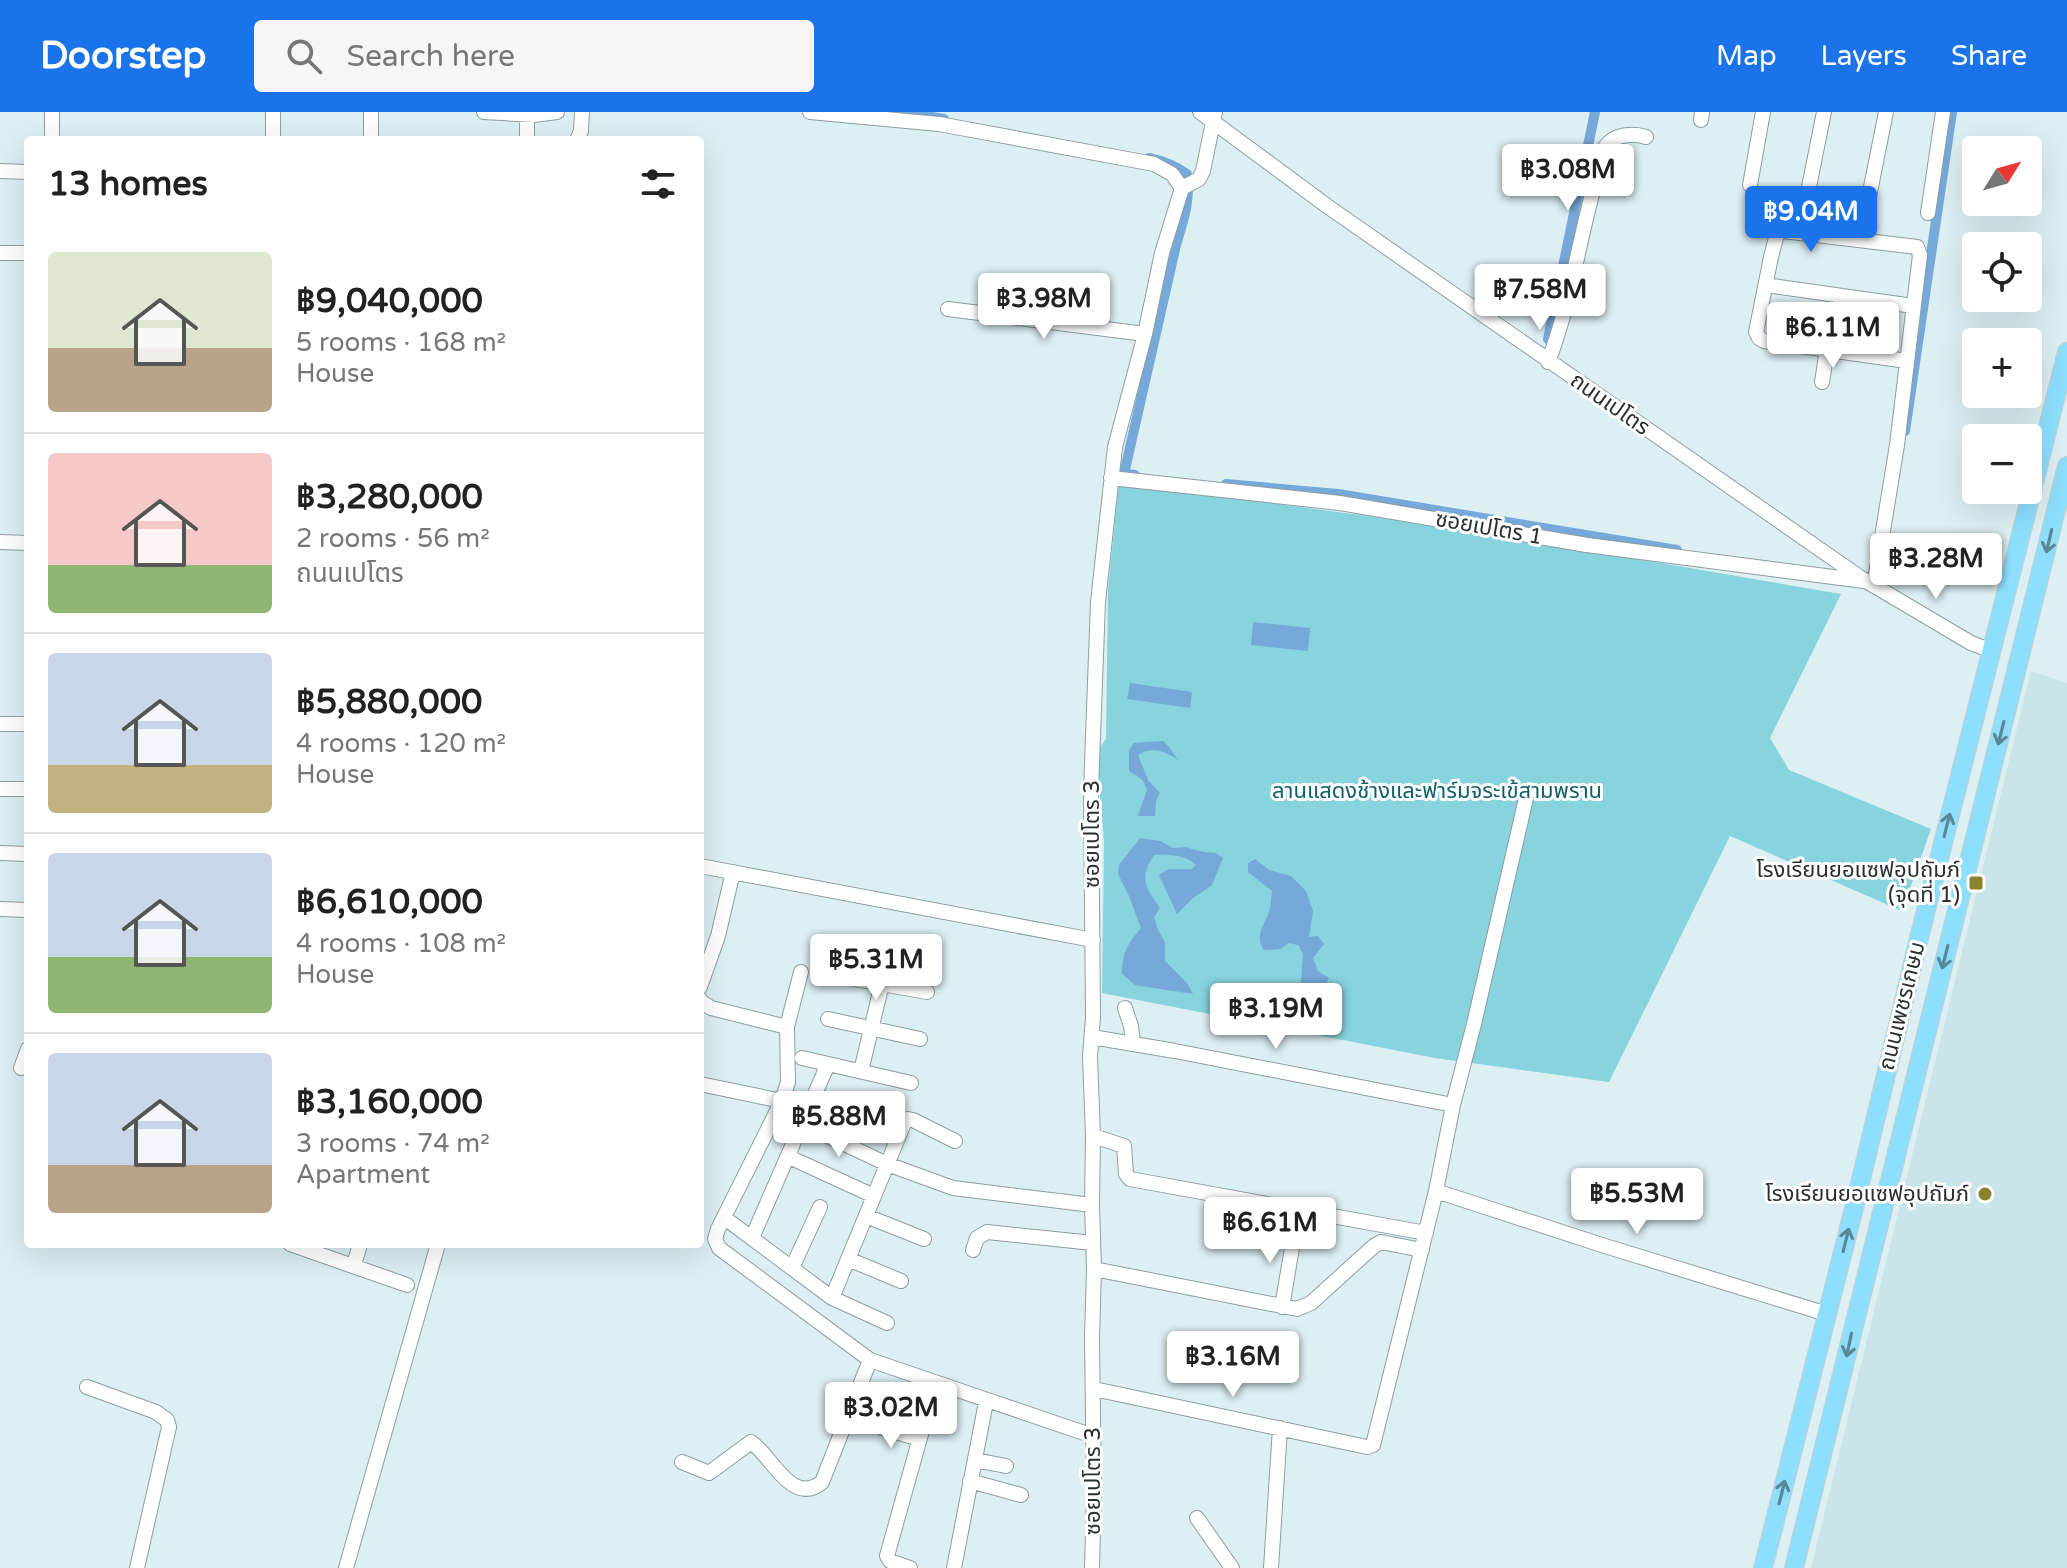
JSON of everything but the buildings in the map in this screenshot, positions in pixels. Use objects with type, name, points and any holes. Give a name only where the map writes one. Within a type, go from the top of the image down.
[{"type":"main road","name":"ถนนเพชรเกษม","points":[[1763,1568],[2067,352]]},
{"type":"main road","name":"ถนนเพชรเกษม","points":[[1794,1568],[2067,466]]},
{"type":"main road","points":[[1992,651],[2021,658]]},
{"type":"street","points":[[52,112],[52,136]]},
{"type":"street","points":[[273,112],[273,136]]},
{"type":"street","points":[[371,112],[371,136]]},
{"type":"street","points":[[484,112],[557,112]]},
{"type":"street","points":[[579,136],[582,112]]},
{"type":"street","points":[[810,112],[880,115],[980,130],[1154,164],[1189,185]]},
{"type":"street","name":"ถนนเปโตร","points":[[1200,112],[1214,117],[1327,206],[1867,582],[1971,643],[1992,651]]},
{"type":"street","points":[[1750,185],[1763,112]]},
{"type":"street","points":[[1807,197],[1824,112]]},
{"type":"street","points":[[1867,207],[1886,112]]},
{"type":"street","points":[[1928,213],[1943,112]]},
{"type":"street","points":[[527,114],[527,136]]},
{"type":"street","name":"ซอยเปโตร 3","points":[[1092,1568],[1091,790],[1098,602],[1115,447],[1145,334],[1162,253],[1189,185],[1205,164],[1214,117]]},
{"type":"street","points":[[1548,362],[1558,336],[1605,147],[1615,139],[1630,134],[1646,137]]},
{"type":"street","points":[[0,171],[24,172]]},
{"type":"street","points":[[1867,582],[1897,445],[1907,361],[1919,250],[1917,247],[1783,231],[1777,234],[1756,332],[1759,338],[1907,361]]},
{"type":"street","points":[[0,253],[24,253]]},
{"type":"street","points":[[1766,285],[1913,306]]},
{"type":"street","points":[[948,309],[1145,334]]},
{"type":"street","points":[[1822,382],[1827,350]]},
{"type":"street","name":"ซอยเปโตร 1","points":[[1111,478],[1340,503],[1587,545],[1867,582]]},
{"type":"street","points":[[0,542],[24,543]]},
{"type":"street","points":[[0,724],[24,724]]},
{"type":"street","points":[[0,789],[24,789]]},
{"type":"street","points":[[1094,1389],[1367,1447],[1373,1445],[1436,1191],[1453,1105],[1527,794]]},
{"type":"street","points":[[0,853],[24,854]]},
{"type":"street","points":[[704,867],[1093,940]]},
{"type":"street","points":[[704,976],[718,936],[733,872]]},
{"type":"street","points":[[0,909],[24,910]]},
{"type":"street","points":[[801,972],[787,1027],[788,1082],[782,1101],[718,1229],[715,1239],[719,1248],[870,1360],[1093,1436]]},
{"type":"street","points":[[832,975],[927,992]]},
{"type":"street","points":[[861,1071],[882,984]]},
{"type":"street","points":[[704,1004],[787,1027]]},
{"type":"street","points":[[1125,1008],[1133,1043]]},
{"type":"street","points":[[828,1019],[920,1039]]},
{"type":"street","points":[[1092,1037],[1453,1105]]},
{"type":"street","points":[[802,1058],[911,1083]]},
{"type":"street","points":[[21,1068],[24,1060]]},
{"type":"street","points":[[752,1238],[828,1064]]},
{"type":"street","points":[[704,1085],[782,1101]]},
{"type":"street","points":[[845,1144],[866,1100]]},
{"type":"street","points":[[832,1298],[905,1121],[908,1119],[955,1141]]},
{"type":"street","points":[[802,1124],[887,1164],[953,1188],[1092,1205]]},
{"type":"street","points":[[1093,1136],[1124,1146],[1126,1174],[1130,1179],[1426,1233]]},
{"type":"street","points":[[789,1157],[874,1196]]},
{"type":"street","points":[[1436,1191],[1827,1314]]},
{"type":"street","points":[[792,1268],[820,1207]]},
{"type":"street","points":[[866,1216],[924,1239]]},
{"type":"street","points":[[730,1222],[832,1298],[887,1323]]},
{"type":"street","points":[[1282,1307],[1295,1230]]},
{"type":"street","points":[[973,1250],[977,1238],[987,1232],[1093,1243]]},
{"type":"street","points":[[1094,1269],[1297,1309],[1305,1307],[1381,1242],[1422,1250]]},
{"type":"street","points":[[302,1248],[407,1285]]},
{"type":"street","points":[[354,1265],[359,1248]]},
{"type":"street","points":[[346,1568],[435,1248]]},
{"type":"street","points":[[848,1259],[901,1281]]},
{"type":"street","points":[[682,1462],[709,1473],[751,1442],[789,1483],[799,1488],[815,1488],[822,1482],[870,1360]]},
{"type":"street","points":[[910,1568],[890,1561],[887,1556],[935,1384]]},
{"type":"street","points":[[87,1387],[156,1412],[167,1420],[169,1427],[137,1568]]},
{"type":"street","points":[[954,1568],[986,1402]]},
{"type":"street","points":[[874,1425],[919,1439]]},
{"type":"street","points":[[1271,1568],[1280,1428]]},
{"type":"street","points":[[975,1460],[1006,1466]]},
{"type":"street","points":[[970,1481],[1021,1495]]},
{"type":"street","points":[[1197,1518],[1232,1568]]},
{"type":"shaded area","points":[[1253,622],[1310,628],[1308,651],[1251,645]]},
{"type":"shaded area","name":"โรงเรียนยอแซฟอุปถัมภ์","points":[[2031,671],[2067,683],[2067,1568],[1811,1568]]},
{"type":"shaded area","points":[[1130,683],[1192,692],[1190,708],[1127,699]]},
{"type":"shaded area","points":[[1163,741],[1178,760],[1158,751],[1138,755],[1148,780],[1160,793],[1155,816],[1138,816],[1147,790],[1143,780],[1129,771],[1129,750],[1134,743]]},
{"type":"shaded area","points":[[1140,838],[1160,841],[1173,848],[1216,853],[1223,858],[1212,885],[1177,914],[1159,875],[1168,869],[1192,869],[1196,865],[1182,857],[1154,855],[1146,870],[1148,888],[1160,908],[1154,917],[1165,942],[1165,961],[1187,983],[1193,994],[1135,985],[1122,974],[1127,949],[1141,928],[1118,874],[1119,865]]},
{"type":"shaded area","points":[[1255,859],[1269,870],[1291,876],[1306,891],[1313,911],[1309,937],[1318,936],[1324,944],[1313,958],[1318,971],[1329,978],[1324,989],[1309,992],[1301,983],[1303,954],[1298,945],[1289,943],[1280,949],[1264,950],[1261,945],[1260,935],[1270,910],[1272,891],[1248,872],[1248,863]]},
{"type":"green space","name":"ลานแสดงช้างและฟาร์มจระเข้สามพราน","points":[[1119,483],[1451,527],[1841,594],[1770,738],[1789,770],[1931,829],[1902,911],[1730,836],[1609,1082],[1435,1058],[1102,993],[1104,841],[1098,774],[1100,748],[1106,738],[1108,589]]},
{"type":"waterway","points":[[903,112],[944,119]]},
{"type":"waterway","points":[[1548,339],[1595,112]]},
{"type":"waterway","points":[[1905,431],[1952,112]]},
{"type":"waterway","points":[[1135,475],[1124,474],[1188,192],[1187,174],[1149,158]]},
{"type":"waterway","points":[[1226,484],[1338,494],[1677,550]]},
{"type":"place","name":"โรงเรียนยอแซฟอุปถัมภ์ (จุดที่ 1)","points":[[1976,883]]},
{"type":"place","name":"โรงเรียนยอแซฟอุปถัมภ์","points":[[1985,1194]]}]
